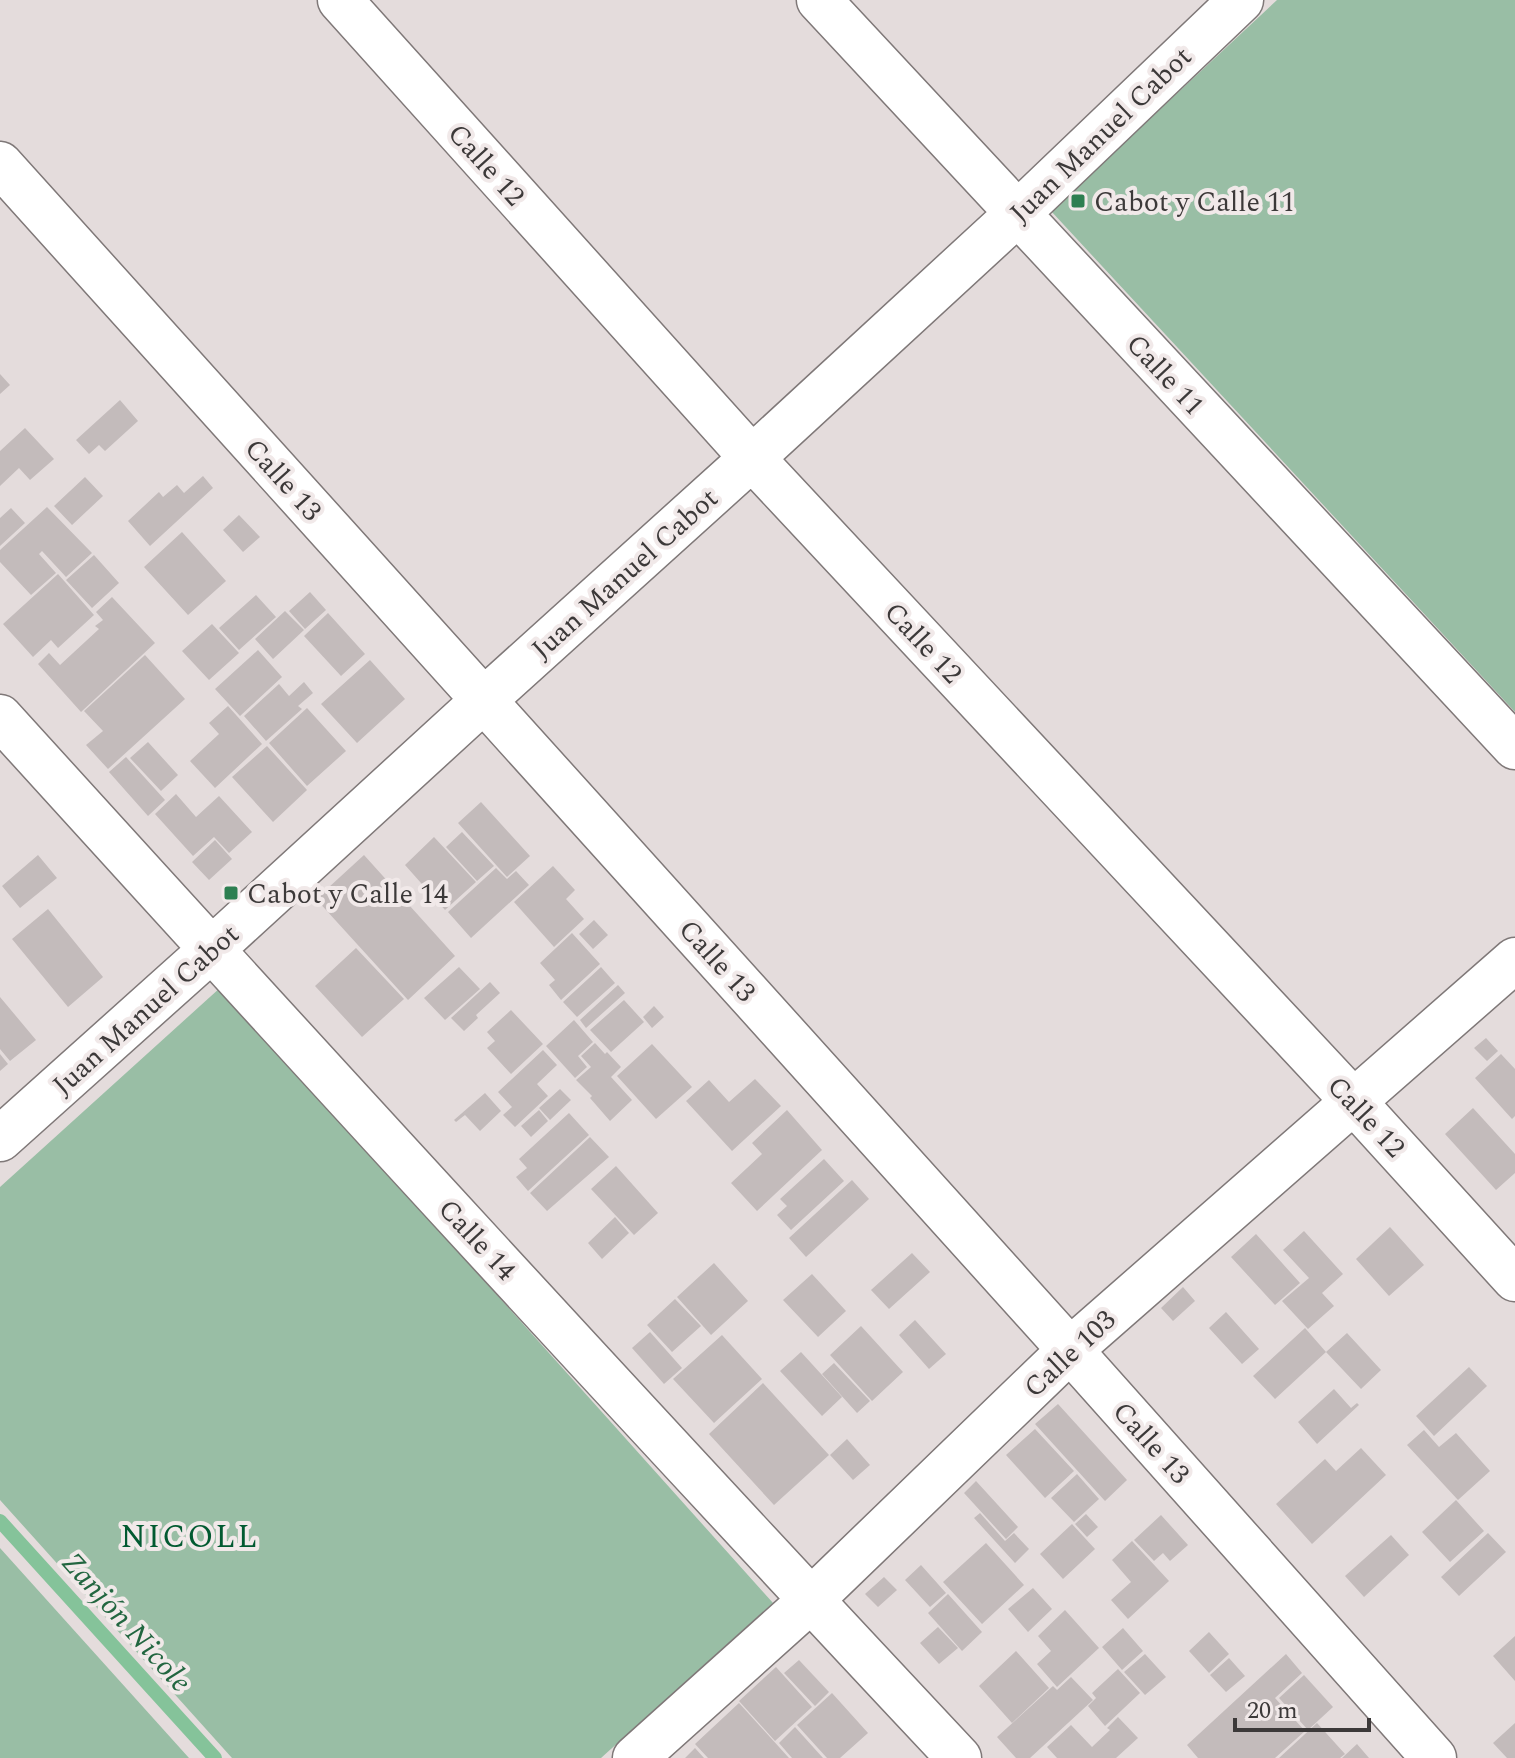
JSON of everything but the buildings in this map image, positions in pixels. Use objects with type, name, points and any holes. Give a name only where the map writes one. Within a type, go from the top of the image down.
[{"type":"street","name":"Calle 12","points":[[340,0],[752,458],[1354,1102],[1515,1279]]},
{"type":"street","name":"Calle 11","points":[[819,0],[1515,747]]},
{"type":"street","name":"Juan Manuel Cabot","points":[[0,1139],[752,458],[1017,214],[1241,0]]},
{"type":"street","name":"Calle 13","points":[[0,164],[1434,1758]]},
{"type":"street","name":"Calle 14","points":[[0,717],[211,950],[959,1758]]},
{"type":"street","name":"Calle 103","points":[[635,1758],[811,1600],[1070,1350],[1515,960]]},
{"type":"green space","points":[[1277,0],[1515,0],[1515,712],[1051,211]]},
{"type":"green space","points":[[221,987],[773,1603],[601,1758],[232,1758],[0,1500],[0,1187]]},
{"type":"green space","points":[[0,1548],[189,1758],[0,1758]]},
{"type":"waterway","name":"Zanjón Nicole","points":[[0,1521],[215,1758]]},
{"type":"place","name":"Cabot y Calle 11","points":[[1078,201]]},
{"type":"place","name":"Cabot y Calle 14","points":[[231,893]]},
{"type":"district","name":"NICOLL","points":[[190,1536]]}]
